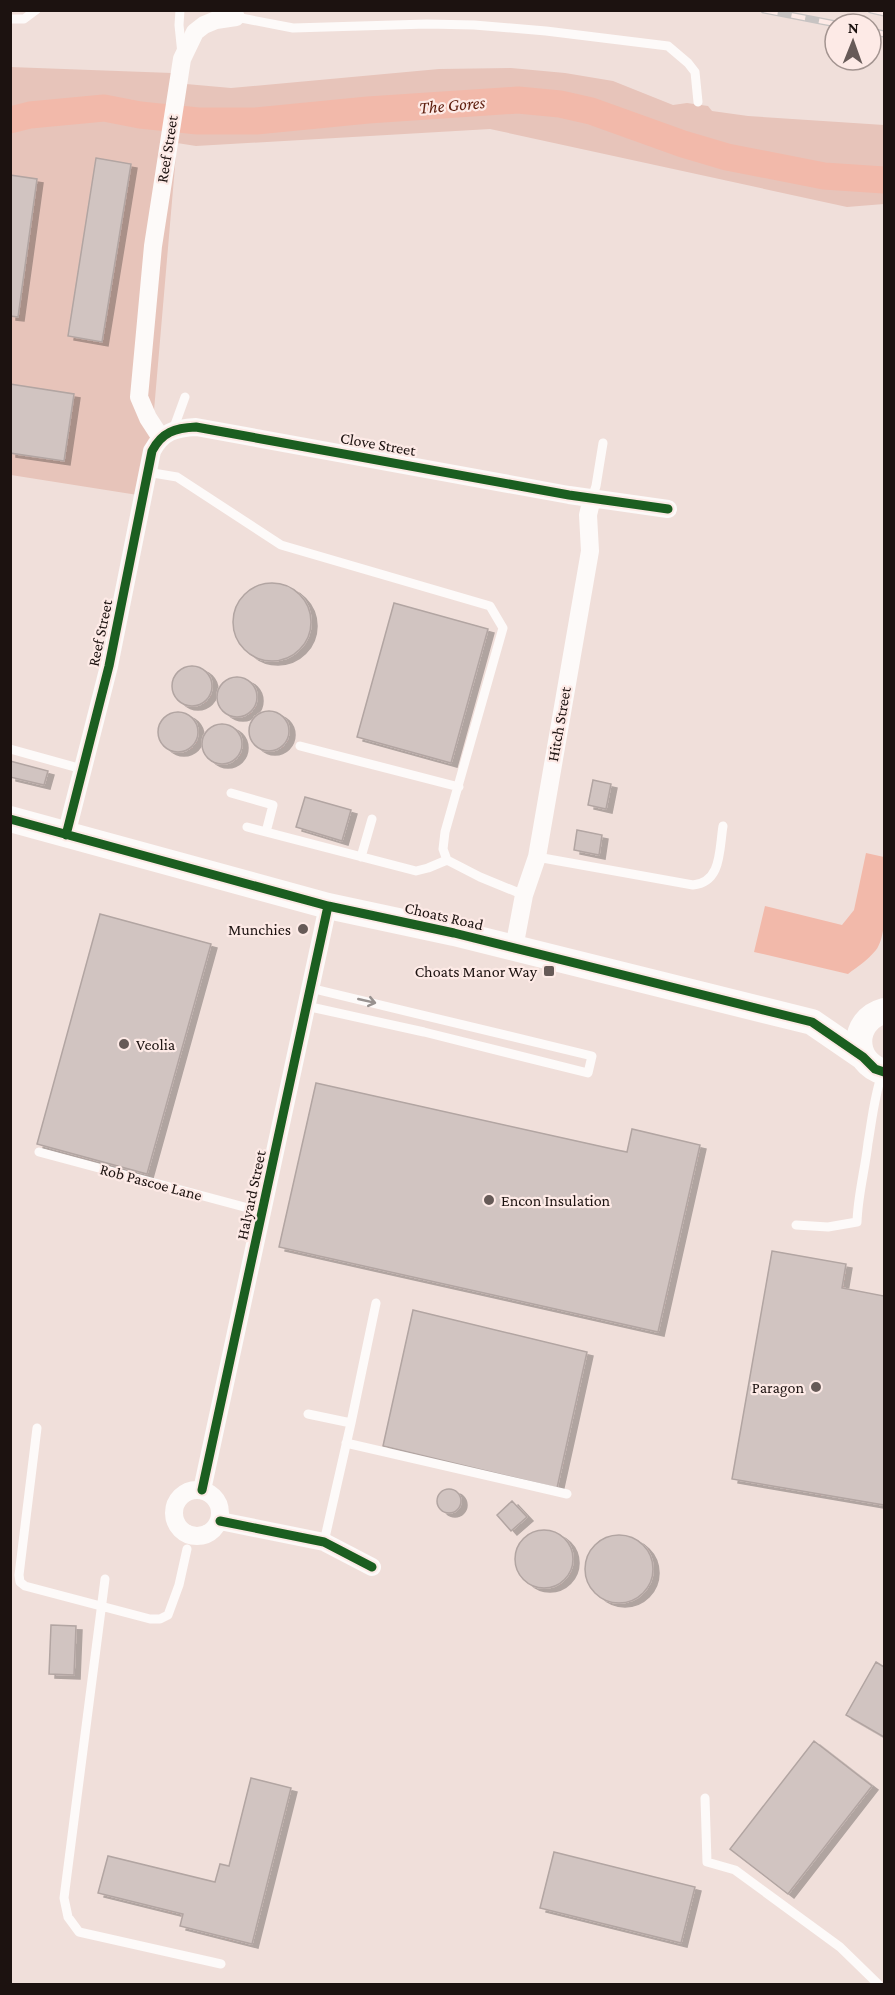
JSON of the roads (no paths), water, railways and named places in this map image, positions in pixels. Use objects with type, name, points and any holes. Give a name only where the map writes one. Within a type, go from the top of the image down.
[{"type":"street","name":"Reef Street","points":[[66,835],[109,666],[152,451],[167,434],[141,404],[139,397],[153,246],[182,59],[195,32],[204,25],[216,20],[236,17]]},
{"type":"street","name":"Clove Street","points":[[167,434],[196,427],[592,498],[668,509]]},
{"type":"street","name":"Hitch Street","points":[[514,948],[524,896],[537,857],[590,551],[588,514],[592,498]]},
{"type":"street","name":"Choats Road","points":[[10,819],[328,906],[454,933],[812,1022],[877,1067]]},
{"type":"street","name":"Halyard Street","points":[[202,1490],[328,906]]},
{"type":"street","name":"Choats Road","points":[[812,1022],[881,1010]]},
{"type":"street","points":[[877,1067],[860,1050],[860,1034],[863,1026],[881,1010]]},
{"type":"street","points":[[202,1490],[216,1498],[220,1505],[220,1521],[211,1533],[188,1542],[184,1532],[175,1521],[174,1507],[177,1500],[188,1491],[202,1490]]},
{"type":"street","points":[[220,1521],[324,1542],[372,1567]]},
{"type":"lane","points":[[10,19],[24,19],[36,10]]},
{"type":"lane","points":[[180,10],[182,59]]},
{"type":"lane","points":[[236,17],[293,28],[474,25],[668,46],[695,72],[698,102]]},
{"type":"lane","points":[[167,434],[185,397]]},
{"type":"lane","points":[[592,498],[603,443]]},
{"type":"lane","points":[[147,472],[177,477],[281,545],[490,606],[503,628],[445,832],[443,849],[447,860],[524,896]]},
{"type":"lane","points":[[300,746],[459,786]]},
{"type":"lane","points":[[10,750],[82,769]]},
{"type":"lane","points":[[231,793],[273,805],[266,832]]},
{"type":"lane","points":[[361,856],[372,819]]},
{"type":"lane","points":[[537,857],[702,885],[710,880],[716,870],[723,826]]},
{"type":"lane","points":[[247,827],[416,870],[447,860]]},
{"type":"lane","points":[[306,1006],[424,1032],[588,1073],[592,1056],[310,987]]},
{"type":"lane","points":[[796,1226],[828,1227],[857,1222],[860,1184],[876,1091],[877,1067]]},
{"type":"lane","name":"Rob Pascoe Lane","points":[[39,1152],[263,1212]]},
{"type":"lane","points":[[324,1542],[376,1303]]},
{"type":"lane","points":[[308,1414],[351,1423]]},
{"type":"lane","points":[[37,1428],[20,1564],[20,1582],[26,1586],[150,1619],[160,1619],[168,1615],[188,1542]]},
{"type":"lane","points":[[346,1443],[567,1494]]},
{"type":"lane","points":[[105,1579],[64,1898],[68,1917],[79,1932],[221,1964]]},
{"type":"lane","points":[[705,1798],[707,1862],[735,1870],[840,1947],[878,1984]]},
{"type":"waterway","name":"The Gores","points":[[10,120],[30,115],[104,108],[140,115],[198,121],[256,121],[368,110],[518,100],[560,104],[591,111],[727,157],[824,176],[884,180]]},
{"type":"railway","points":[[764,10],[823,21]]},
{"type":"railway","points":[[871,10],[884,13]]},
{"type":"place","name":"Munchies","points":[[303,929]]},
{"type":"place","name":"Choats Manor Way","points":[[549,971]]},
{"type":"place","name":"Veolia","points":[[124,1044]]},
{"type":"place","name":"Encon Insulation","points":[[489,1200]]},
{"type":"place","name":"Paragon","points":[[816,1387]]}]
